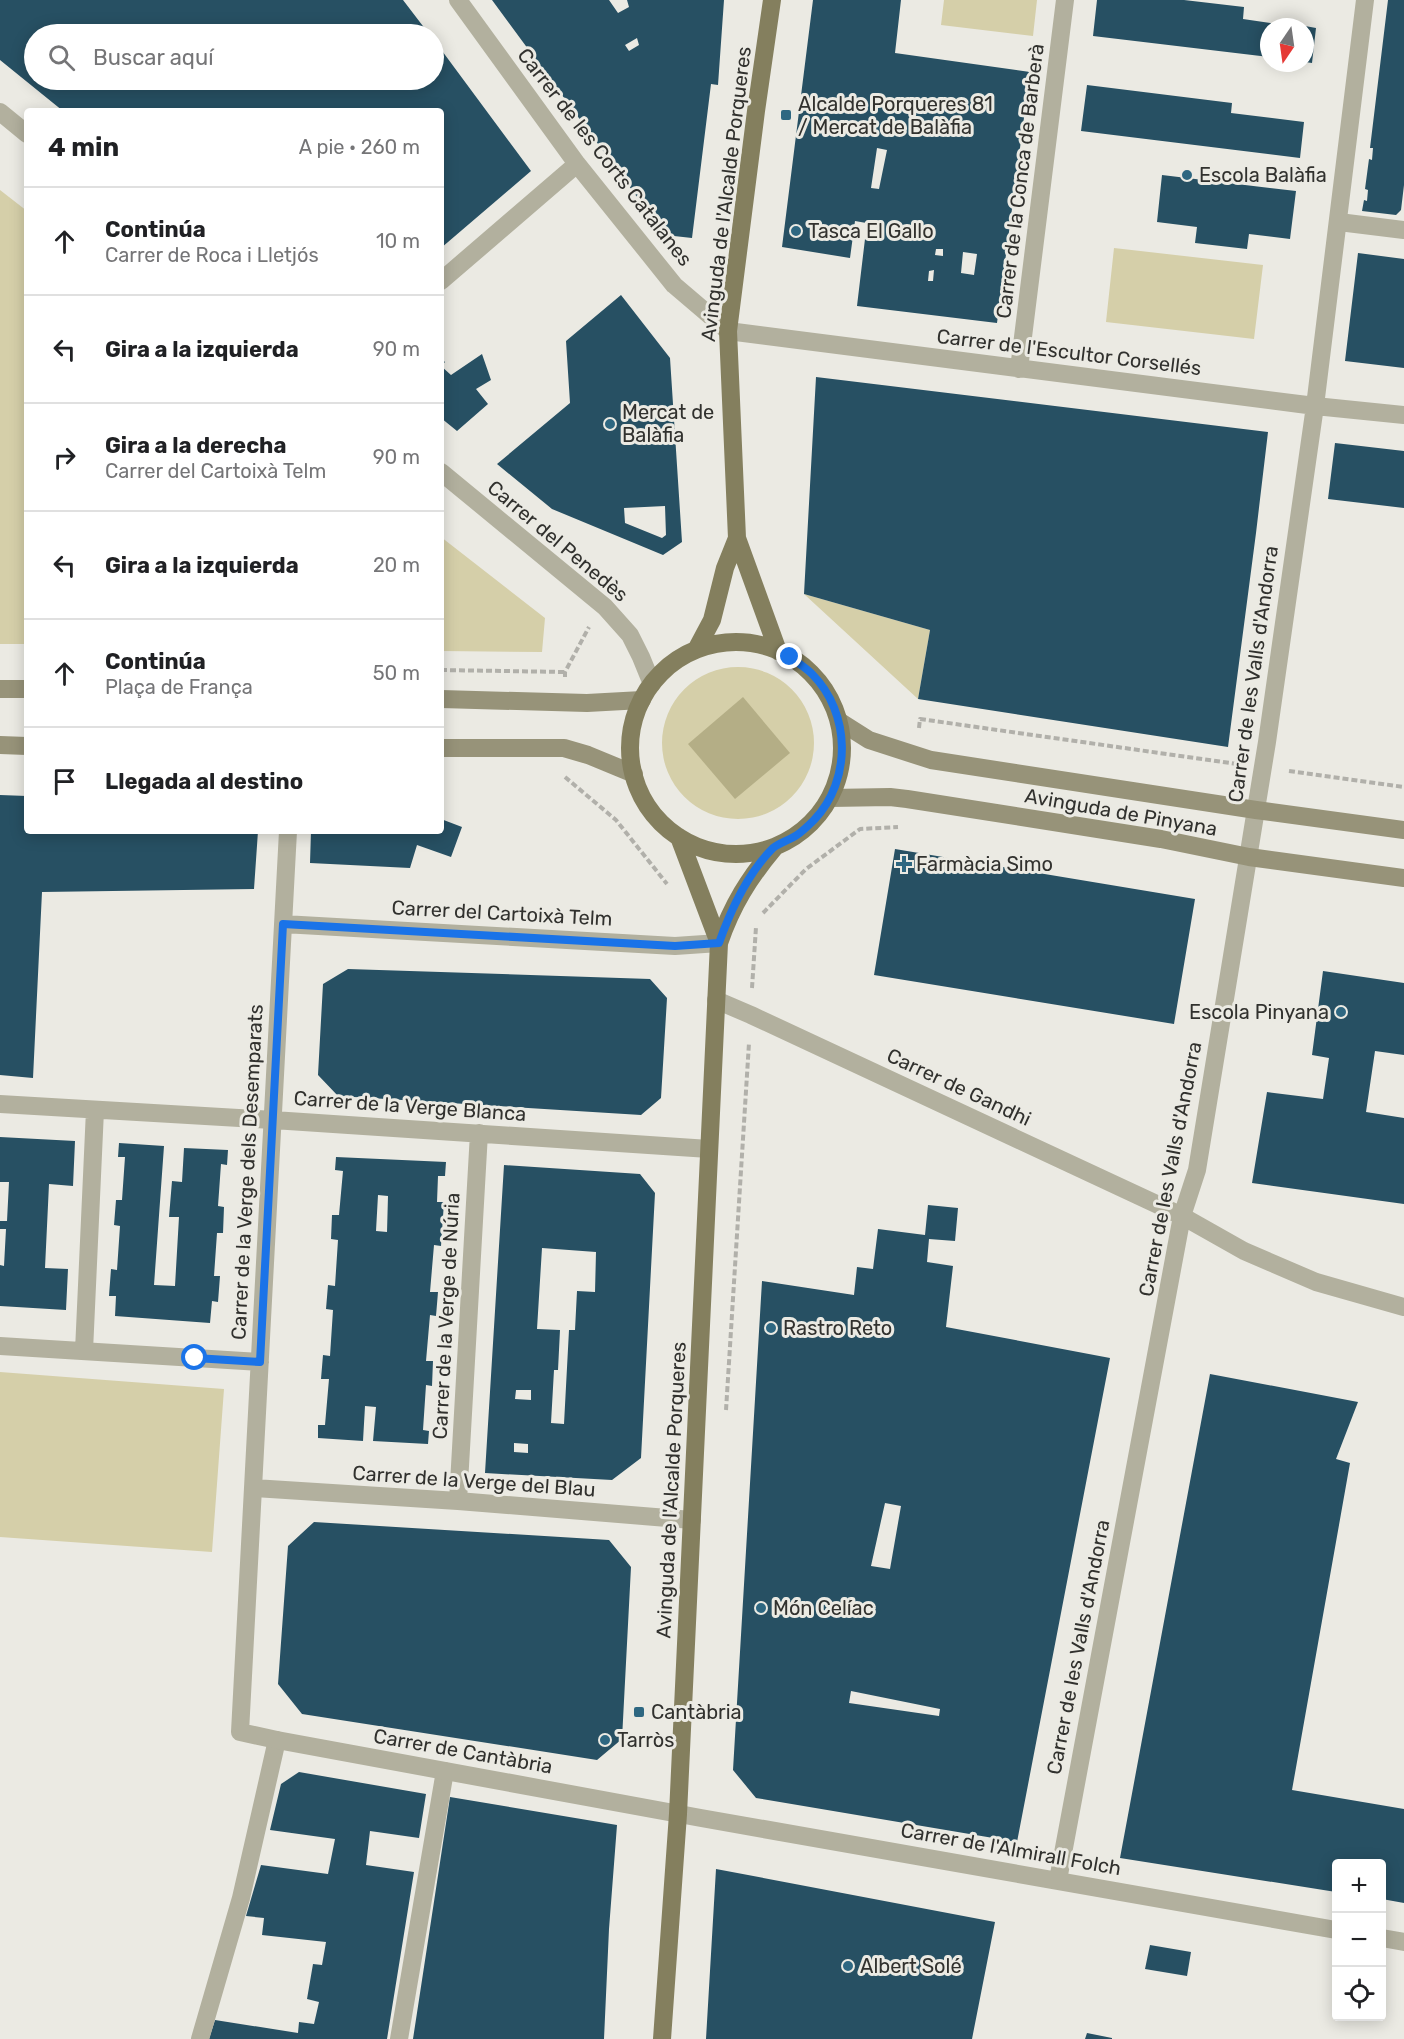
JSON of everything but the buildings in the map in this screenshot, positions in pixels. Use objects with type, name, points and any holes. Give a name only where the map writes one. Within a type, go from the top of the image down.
[{"type":"main road","name":"Avinguda de l'Alcalde Porqueres","points":[[772,0],[728,331],[737,538],[778,651]]},
{"type":"main road","name":"Avinguda de l'Alcalde Porqueres","points":[[696,650],[711,620],[725,568],[737,538]]},
{"type":"main road","points":[[724,643],[738,643],[765,646],[778,651],[812,674],[828,696],[839,721],[842,753],[837,784],[830,798],[815,819],[797,835],[775,847],[759,852],[726,853],[709,850],[679,837],[659,820],[643,799],[634,774],[631,756],[631,737],[635,718],[652,684],[672,665],[696,650],[724,643]]},
{"type":"main road","name":"Avinguda de l'Alcalde Porqueres","points":[[679,837],[719,943]]},
{"type":"main road","name":"Avinguda de l'Alcalde Porqueres","points":[[662,2039],[678,1814],[719,943],[729,915],[744,888],[775,847]]},
{"type":"street","name":"Carrer de les Corts Catalanes","points":[[458,0],[577,164],[674,285],[728,331]]},
{"type":"street","name":"Carrer de la Conca de Barberà","points":[[1019,369],[1065,0]]},
{"type":"street","name":"Carrer de les Valls d'Andorra","points":[[1058,1880],[1182,1216],[1197,1170],[1249,857],[1315,406],[1365,0]]},
{"type":"street","points":[[0,112],[24,132]]},
{"type":"street","points":[[444,278],[577,164]]},
{"type":"street","points":[[1339,222],[1404,230]]},
{"type":"street","name":"Carrer de l'Escultor Corsellés","points":[[728,331],[1315,406],[1404,415]]},
{"type":"street","name":"Carrer del Penedès","points":[[444,474],[605,607],[630,635],[642,657],[652,684]]},
{"type":"street","points":[[0,689],[24,689]]},
{"type":"street","points":[[444,699],[587,703],[642,700]]},
{"type":"street","name":"Avinguda de Pinyana","points":[[839,721],[869,740],[932,760],[1256,810],[1404,830]]},
{"type":"street","points":[[0,746],[24,746]]},
{"type":"street","points":[[444,748],[564,748],[634,774]]},
{"type":"street","name":"Avinguda de Pinyana","points":[[830,798],[907,799],[1150,838],[1249,857],[1404,878]]},
{"type":"street","name":"Carrer de la Verge dels Desemparats","points":[[240,1732],[288,834]]},
{"type":"street","name":"Carrer del Cartoixà Telm","points":[[283,924],[675,946],[719,943]]},
{"type":"street","name":"Carrer de Gandhi","points":[[716,1000],[1182,1216],[1244,1251],[1316,1282],[1404,1307]]},
{"type":"street","name":"Carrer de la Verge Blanca","points":[[0,1104],[709,1149]]},
{"type":"street","points":[[84,1352],[95,1110]]},
{"type":"street","name":"Carrer de la Verge de Núria","points":[[458,1501],[479,1133]]},
{"type":"street","points":[[0,1346],[260,1362]]},
{"type":"street","name":"Carrer de la Verge del Blau","points":[[253,1488],[458,1501],[692,1520]]},
{"type":"street","name":"Carrer de Cantàbria","points":[[240,1732],[678,1814]]},
{"type":"street","points":[[200,2039],[241,1898],[277,1740]]},
{"type":"street","points":[[399,2039],[445,1771]]},
{"type":"street","name":"Carrer de l'Almirall Folch","points":[[678,1814],[1332,1929]]},
{"type":"street","points":[[1386,1939],[1404,1942]]},
{"type":"path","points":[[444,670],[565,672]]},
{"type":"path","points":[[920,719],[1236,764]]},
{"type":"path","points":[[1288,771],[1404,787]]},
{"type":"path","points":[[565,778],[597,802],[616,820],[673,892]]},
{"type":"path","points":[[757,920],[806,869],[860,829],[902,826]]},
{"type":"shaded area","points":[[944,0],[1037,0],[1033,36],[941,25]]},
{"type":"shaded area","points":[[0,190],[24,209],[24,644],[0,644]]},
{"type":"shaded area","points":[[1114,248],[1263,265],[1254,339],[1106,322]]},
{"type":"shaded area","points":[[444,539],[545,618],[542,652],[444,651]]},
{"type":"shaded area","points":[[804,594],[930,630],[918,699]]},
{"type":"shaded area","points":[[738,667],[767,673],[792,689],[808,714],[814,743],[808,772],[792,797],[767,813],[738,819],[709,813],[684,797],[668,772],[662,743],[668,714],[684,689],[709,673]]},
{"type":"shaded area","points":[[743,697],[790,753],[735,799],[688,744]]},
{"type":"shaded area","points":[[0,1372],[224,1389],[212,1552],[0,1537]]},
{"type":"place","name":"Alcalde Porqueres 81 / Mercat de Balàfia","points":[[786,115]]},
{"type":"place","name":"Escola Balàfia","points":[[1187,175]]},
{"type":"place","name":"Tasca El Gallo","points":[[796,231]]},
{"type":"place","name":"Mercat de Balàfia","points":[[610,424]]},
{"type":"place","name":"Farmàcia Simo","points":[[904,864]]},
{"type":"place","name":"Escola Pinyana","points":[[1341,1012]]},
{"type":"place","name":"Rastro Reto","points":[[771,1328]]},
{"type":"place","name":"Món Celíac","points":[[761,1608]]},
{"type":"place","name":"Cantàbria","points":[[639,1712]]},
{"type":"place","name":"Tarròs","points":[[605,1740]]},
{"type":"place","name":"Albert Solé","points":[[848,1966]]},
{"type":"route","points":[[195,1358],[260,1362],[283,924],[675,946],[719,943],[729,915],[754,872],[775,847],[797,835],[815,819],[837,784],[842,753],[839,721],[821,685],[812,674],[790,657]]}]
